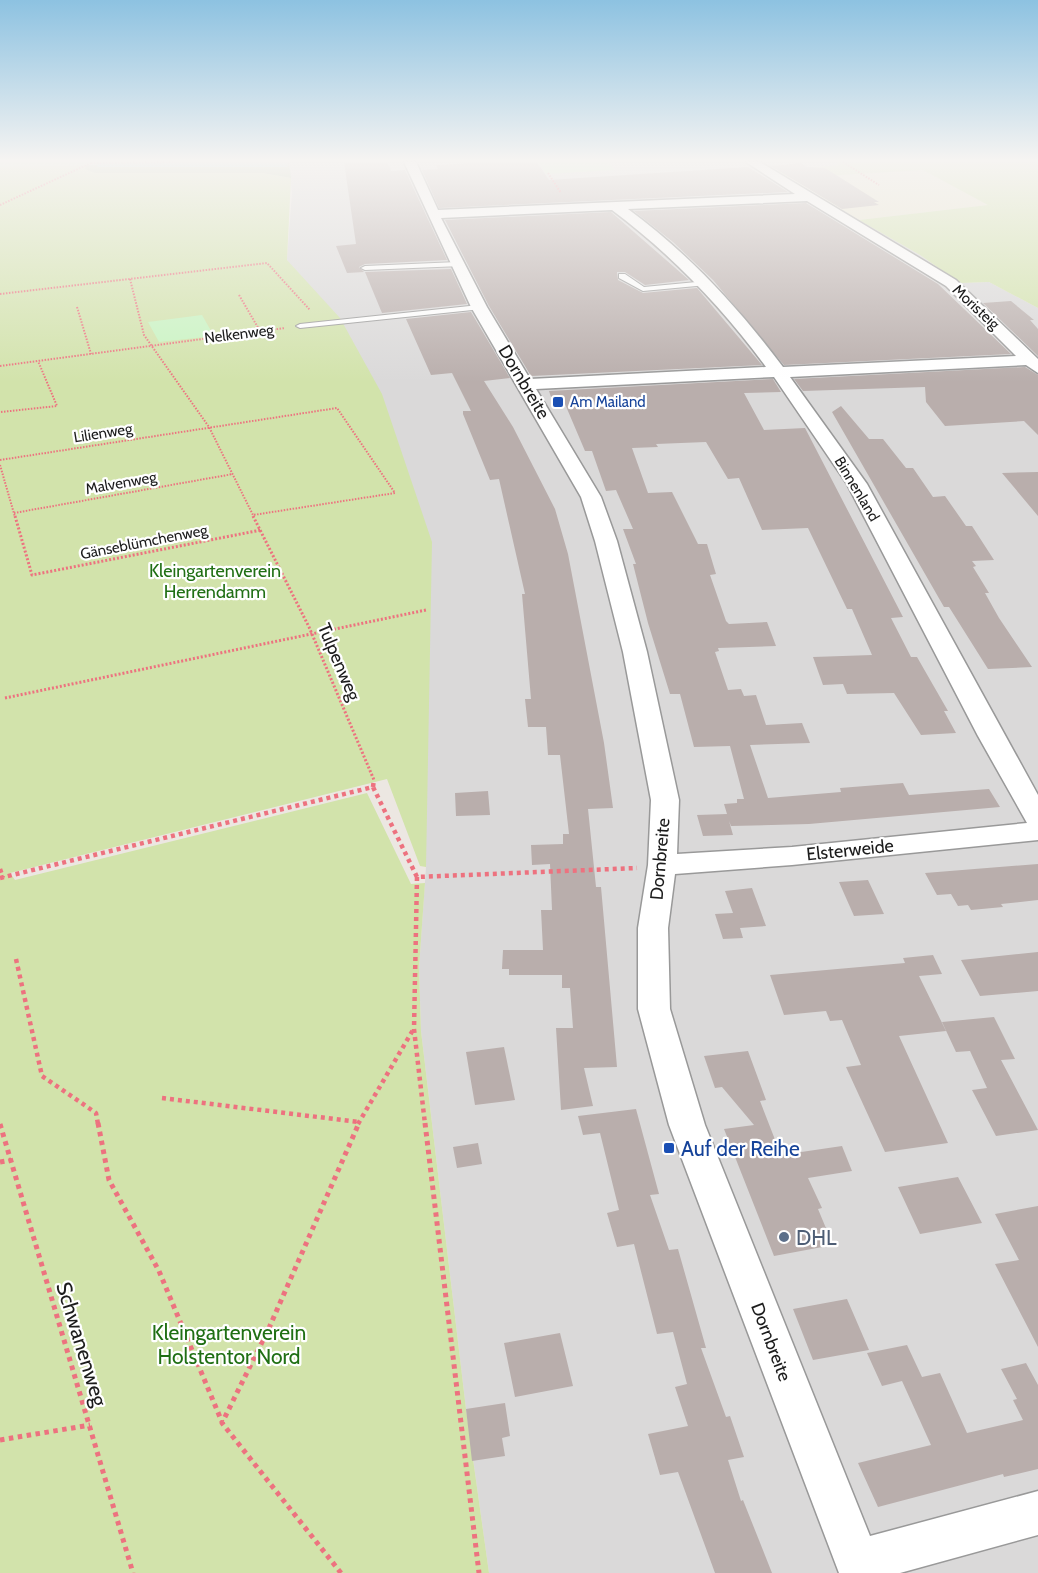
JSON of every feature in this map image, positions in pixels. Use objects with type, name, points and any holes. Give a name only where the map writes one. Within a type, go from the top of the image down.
[{"type":"street","name":"Dornbreite","points":[[444,235],[479,307],[591,496],[606,541],[635,652],[665,800],[662,865],[652,928],[654,1009],[682,1112],[860,1567]]},
{"type":"street","name":"Binnenland","points":[[656,235],[707,284],[780,373],[856,482],[998,752],[1038,818]]},
{"type":"street","name":"Moristeig","points":[[872,235],[951,284],[1034,364]]},
{"type":"street","points":[[526,384],[1034,364]]},
{"type":"street","name":"Elsterweide","points":[[662,865],[792,856],[1038,831]]},
{"type":"street","points":[[860,1567],[1038,1513]]},
{"type":"lane","points":[[365,268],[459,264]]},
{"type":"lane","points":[[622,276],[643,289],[707,284]]},
{"type":"lane","name":"Nelkenweg","points":[[300,326],[479,307]]},
{"type":"path","points":[[0,294],[267,263],[323,324]]},
{"type":"path","name":"Tulpenweg","points":[[130,279],[144,335],[209,427],[233,474],[311,632],[374,778],[373,787],[417,877]]},
{"type":"path","points":[[239,295],[260,331]]},
{"type":"path","points":[[77,307],[91,354]]},
{"type":"path","name":"Nelkenweg","points":[[0,366],[300,326]]},
{"type":"path","points":[[1,412],[57,406],[38,362]]},
{"type":"path","name":"Lilienweg","points":[[0,459],[337,408],[395,493],[253,516]]},
{"type":"path","points":[[0,465],[14,513]]},
{"type":"path","name":"Malvenweg","points":[[14,513],[233,474]]},
{"type":"path","name":"Gänseblümchenweg","points":[[14,513],[32,575],[261,530]]},
{"type":"path","points":[[5,698],[311,632],[426,610]]},
{"type":"path","points":[[0,869],[1,878],[373,787]]},
{"type":"path","points":[[479,1573],[414,1029],[417,877],[662,865]]},
{"type":"path","points":[[16,958],[42,1076],[96,1113],[109,1180],[159,1271],[222,1423],[341,1573]]},
{"type":"path","points":[[222,1423],[269,1328],[359,1122],[414,1029]]},
{"type":"path","points":[[162,1098],[359,1122]]},
{"type":"path","name":"Schwanenweg","points":[[0,1124],[133,1573]]},
{"type":"path","points":[[0,1162],[11,1160]]},
{"type":"path","points":[[0,1440],[90,1425]]},
{"type":"shaded area","points":[[289,235],[887,235],[960,283],[989,282],[1038,308],[1038,1573],[489,1573],[466,1409],[421,1031],[419,968],[426,867],[287,259]]},
{"type":"green space","points":[[0,235],[288,235],[287,260],[340,318],[382,394],[432,542],[426,867],[420,866],[387,779],[10,873],[15,880],[367,793],[411,884],[425,883],[419,968],[421,1031],[466,1409],[489,1573],[0,1573]]},
{"type":"green space","points":[[886,235],[1038,235],[1038,308],[989,282],[960,283],[920,255]]},
{"type":"green space","points":[[202,315],[214,336],[159,342],[148,322]]},
{"type":"building","points":[[355,235],[436,235],[447,260],[365,264],[359,267],[364,272],[347,273],[336,246],[356,244]]},
{"type":"building","points":[[453,235],[638,235],[689,280],[645,285],[625,272],[617,272],[618,280],[643,293],[697,288],[762,365],[531,376],[489,306]]},
{"type":"building","points":[[665,235],[859,235],[938,284],[1011,354],[784,365],[713,280]]},
{"type":"building","points":[[451,269],[467,304],[382,313],[365,272]]},
{"type":"building","points":[[1011,301],[1034,320],[1030,320],[1038,329],[1038,356],[983,303]]},
{"type":"building","points":[[471,312],[510,378],[484,381],[513,427],[555,509],[568,554],[604,743],[613,808],[588,809],[596,887],[601,887],[617,1067],[584,1068],[593,1106],[561,1110],[556,1028],[573,1028],[570,988],[562,988],[562,975],[509,975],[509,969],[502,969],[503,950],[543,950],[541,910],[552,910],[550,864],[532,865],[531,845],[563,844],[563,834],[569,834],[560,755],[548,755],[546,727],[528,727],[525,699],[531,699],[522,594],[525,594],[499,479],[490,480],[463,414],[463,411],[471,411],[452,373],[431,375],[406,319]]},
{"type":"building","points":[[1025,367],[1038,375],[1038,435],[1024,421],[945,426],[926,402],[925,387],[803,391],[794,379]]},
{"type":"building","points":[[773,379],[781,392],[744,393],[764,430],[805,428],[903,617],[891,618],[911,657],[917,657],[948,711],[944,711],[956,733],[921,735],[894,693],[847,694],[843,684],[823,685],[813,657],[872,655],[852,609],[847,609],[808,528],[762,530],[739,478],[728,479],[706,442],[656,444],[658,447],[632,448],[648,493],[672,492],[698,544],[707,544],[716,574],[710,575],[726,621],[729,624],[767,622],[776,646],[718,648],[719,651],[715,652],[728,690],[741,689],[744,696],[756,695],[766,725],[802,723],[810,743],[750,745],[768,798],[841,792],[840,788],[903,783],[909,795],[989,789],[1000,807],[809,824],[731,826],[729,821],[733,835],[703,836],[697,815],[727,814],[724,804],[737,803],[737,799],[744,799],[730,746],[694,747],[680,694],[670,694],[648,623],[633,564],[636,564],[623,529],[633,529],[616,490],[606,491],[592,451],[585,451],[562,397],[551,397],[549,391]]},
{"type":"building","points":[[841,406],[869,439],[883,439],[906,468],[913,468],[933,497],[945,496],[966,526],[972,526],[994,560],[972,561],[976,566],[973,567],[989,593],[985,593],[999,618],[1032,667],[988,669],[949,607],[944,607],[832,412]]},
{"type":"building","points":[[1038,472],[1038,516],[1002,473]]},
{"type":"building","points":[[488,791],[490,815],[456,816],[455,793]]},
{"type":"building","points":[[1038,864],[1038,900],[971,910],[968,905],[958,906],[951,894],[937,895],[925,873]]},
{"type":"building","points":[[868,880],[884,914],[854,916],[839,882]]},
{"type":"building","points":[[752,888],[766,926],[740,928],[743,938],[723,939],[715,914],[733,913],[725,891]]},
{"type":"building","points":[[1038,952],[1038,991],[980,996],[961,960]]},
{"type":"building","points":[[933,955],[942,974],[919,976],[946,1031],[899,1036],[948,1143],[885,1152],[846,1067],[861,1065],[842,1020],[830,1021],[826,1011],[784,1015],[770,975],[905,963],[903,958]]},
{"type":"building","points":[[994,1017],[1015,1059],[1001,1060],[1038,1130],[996,1136],[972,1090],[987,1088],[970,1051],[956,1052],[942,1022]]},
{"type":"building","points":[[504,1047],[515,1100],[475,1105],[466,1052]]},
{"type":"building","points":[[748,1051],[766,1100],[760,1101],[781,1155],[842,1146],[852,1171],[808,1178],[822,1208],[818,1209],[833,1245],[774,1256],[724,1129],[754,1125],[722,1087],[715,1088],[704,1056]]},
{"type":"building","points":[[636,1109],[659,1194],[650,1195],[669,1250],[678,1249],[706,1348],[701,1348],[726,1417],[730,1416],[744,1457],[728,1460],[741,1501],[743,1500],[772,1573],[715,1573],[678,1472],[660,1475],[648,1434],[688,1426],[675,1387],[687,1384],[673,1332],[657,1334],[634,1244],[617,1247],[607,1213],[619,1210],[600,1133],[583,1135],[578,1116]]},
{"type":"building","points":[[478,1143],[482,1164],[457,1168],[453,1147]]},
{"type":"building","points":[[958,1177],[982,1223],[920,1234],[898,1187]]},
{"type":"building","points":[[1038,1206],[1038,1347],[995,1264],[1019,1260],[995,1214]]},
{"type":"building","points":[[847,1299],[869,1350],[813,1360],[793,1309]]},
{"type":"building","points":[[560,1333],[573,1386],[515,1397],[504,1343]]},
{"type":"building","points":[[907,1345],[922,1377],[940,1373],[967,1433],[1023,1420],[1013,1400],[1017,1399],[1001,1369],[1026,1363],[1038,1385],[1038,1469],[1004,1477],[1003,1474],[878,1507],[858,1463],[931,1445],[902,1381],[882,1386],[867,1353]]},
{"type":"building","points":[[505,1403],[510,1436],[502,1438],[505,1456],[472,1461],[466,1409]]},
{"type":"place","name":"Am Mailand","points":[[558,402]]},
{"type":"place","name":"Auf der Reihe","points":[[669,1148]]},
{"type":"place","name":"DHL","points":[[784,1237]]},
{"type":"park label","name":"Kleingartenverein Herrendamm","points":[[215,581]]},
{"type":"park label","name":"Kleingartenverein Holstentor Nord","points":[[229,1344]]}]
